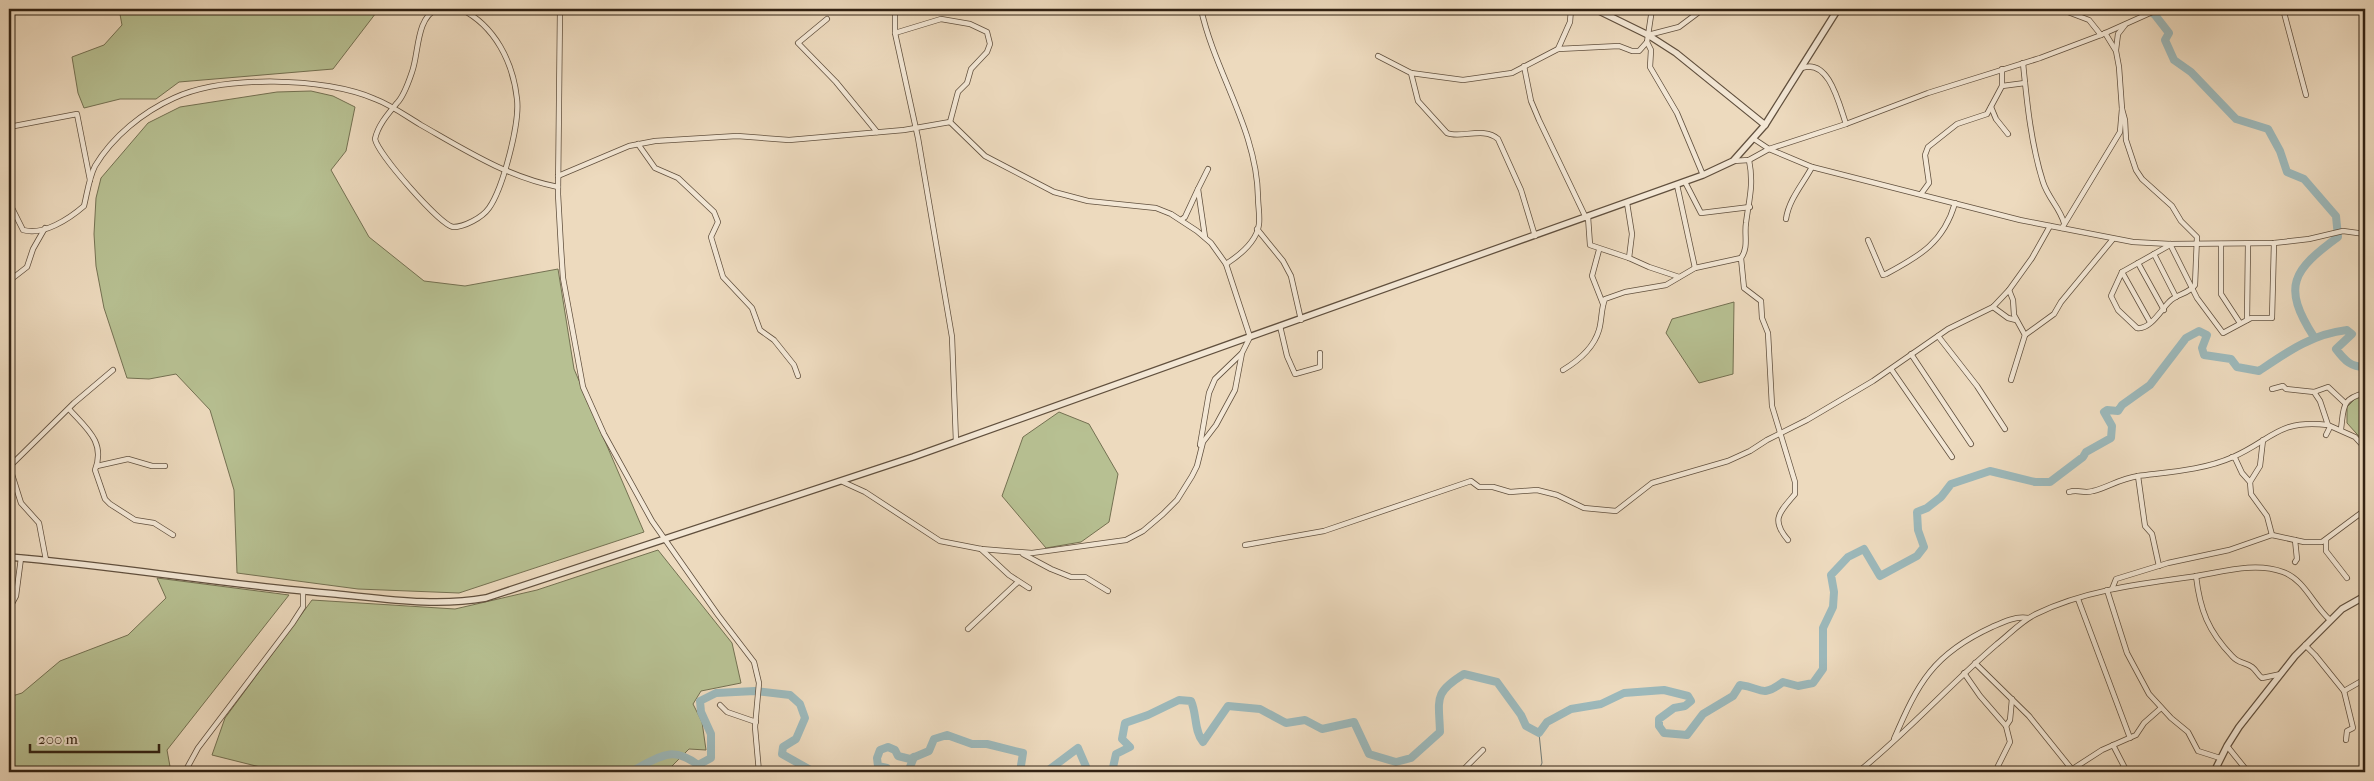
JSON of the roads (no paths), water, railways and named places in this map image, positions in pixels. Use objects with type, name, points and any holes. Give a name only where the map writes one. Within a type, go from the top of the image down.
[{"type":"street","points":[[437,9],[430,13],[424,24],[413,71],[399,102],[393,107],[376,134],[376,144],[405,181],[447,226],[458,227],[487,211],[504,170],[514,136],[518,110],[517,97],[503,50],[497,38],[490,29],[462,9]]},
{"type":"street","points":[[560,9],[558,186],[563,278],[583,387],[604,434],[652,521],[718,615],[751,656],[759,683],[760,699],[756,722],[756,751],[760,772]]},
{"type":"street","points":[[895,9],[896,33],[952,337],[956,442]]},
{"type":"street","points":[[1202,9],[1206,31],[1233,103],[1242,119],[1258,172],[1257,229],[1246,248],[1226,264]]},
{"type":"street","points":[[1558,49],[1570,22],[1571,9]]},
{"type":"street","points":[[1595,9],[1648,35],[1689,62],[1765,125]]},
{"type":"street","points":[[1652,9],[1648,35],[1651,50],[1650,67],[1676,113],[1702,175]]},
{"type":"street","points":[[1648,35],[1679,27],[1703,9]]},
{"type":"street","points":[[1733,161],[1765,125],[1838,9]]},
{"type":"street","points":[[2060,9],[2089,20],[2116,51]]},
{"type":"street","points":[[2283,9],[2306,95]]},
{"type":"street","points":[[9,557],[303,592],[421,602],[472,600],[541,581],[843,482],[1250,336],[1301,320],[1627,204],[1733,161],[1749,160],[1769,149],[1846,124],[1928,93],[2023,63],[2103,34],[2156,10]]},
{"type":"street","points":[[827,19],[798,43],[836,82],[877,132]]},
{"type":"street","points":[[896,33],[941,19],[970,24],[987,32],[990,44],[988,52],[971,69],[967,83],[958,92],[950,122]]},
{"type":"street","points":[[2063,225],[2117,139],[2122,109],[2120,67],[2116,51],[2118,34],[2128,22]]},
{"type":"street","points":[[1378,56],[1411,73],[1463,80],[1496,77],[1512,73],[1558,49],[1619,46],[1632,51],[1639,51],[1648,42]]},
{"type":"street","points":[[2023,63],[2032,137],[2043,183],[2051,201],[2061,211],[2063,225]]},
{"type":"street","points":[[1524,66],[1531,101],[1587,217],[1588,241],[1593,248],[1629,258],[1679,277]]},
{"type":"street","points":[[1802,68],[1808,66],[1819,68],[1829,81],[1846,124]]},
{"type":"street","points":[[1921,194],[1929,183],[1925,155],[1928,147],[1957,124],[1983,117],[1991,107],[2002,86],[2002,69]]},
{"type":"street","points":[[1411,73],[1418,101],[1447,134],[1467,132],[1485,134],[1498,139],[1521,190],[1535,236]]},
{"type":"street","points":[[9,202],[23,230],[32,231],[66,220],[84,206],[95,167],[129,126],[162,104],[203,89],[264,82],[324,84],[360,93],[393,107],[471,154],[504,170],[530,180],[558,186]]},
{"type":"street","points":[[2002,86],[2025,83]]},
{"type":"street","points":[[1991,107],[1996,119],[2008,134]]},
{"type":"street","points":[[2122,109],[2126,120],[2126,140],[2136,170],[2142,179],[2172,206],[2181,220],[2195,234],[2197,244],[2195,285],[2193,288],[2170,300],[2164,310],[2148,326],[2137,328],[2118,310],[2110,296],[2122,272],[2170,245]]},
{"type":"street","points":[[9,127],[77,114],[91,182]]},
{"type":"street","points":[[558,176],[594,159],[638,144],[738,136],[789,140],[915,128],[950,122]]},
{"type":"street","points":[[950,122],[985,156],[1054,192],[1088,201],[1156,208],[1181,220],[1205,237],[1226,264],[1250,336],[1242,353],[1235,390],[1216,425],[1200,449]]},
{"type":"street","points":[[1754,139],[1769,149],[1812,167],[2050,226],[2063,225],[2113,239],[2170,245],[2248,244],[2309,239],[2343,231],[2365,234]]},
{"type":"street","points":[[638,144],[655,168],[678,178],[714,212],[718,222],[711,237],[721,273],[752,308],[760,330],[774,340],[794,365],[798,376]]},
{"type":"street","points":[[1749,160],[1753,184],[1746,222],[1747,245],[1741,258],[1744,288],[1761,301],[1762,318],[1768,333],[1772,406],[1792,468],[1796,491],[1778,516],[1782,533],[1788,540]]},
{"type":"street","points":[[1786,219],[1788,209],[1795,195],[1812,167]]},
{"type":"street","points":[[1181,220],[1185,217],[1208,169]]},
{"type":"street","points":[[1685,182],[1701,214],[1750,207]]},
{"type":"street","points":[[1677,185],[1695,268]]},
{"type":"street","points":[[1198,189],[1205,237]]},
{"type":"street","points":[[1868,240],[1883,275],[1886,274],[1912,260],[1932,244],[1949,224],[1955,203]]},
{"type":"street","points":[[1627,204],[1632,234],[1629,258]]},
{"type":"street","points":[[1245,545],[1324,531],[1471,481],[1479,487],[1493,487],[1510,492],[1536,490],[1557,495],[1584,508],[1616,510],[1652,483],[1728,461],[1750,451],[1841,400],[1891,369],[1938,336],[1993,307],[2010,290],[2050,226]]},
{"type":"street","points":[[9,281],[28,267],[33,249],[46,227]]},
{"type":"street","points":[[1257,229],[1283,261],[1291,276],[1301,320]]},
{"type":"street","points":[[2011,380],[2025,335],[2054,314],[2113,239]]},
{"type":"street","points":[[2170,245],[2193,288],[2221,332],[2226,332],[2247,320],[2269,319],[2273,315],[2274,243]]},
{"type":"street","points":[[2221,244],[2220,294],[2240,323]]},
{"type":"street","points":[[2247,320],[2248,244]]},
{"type":"street","points":[[1599,250],[1592,276],[1603,304]]},
{"type":"street","points":[[2154,254],[2176,297]]},
{"type":"street","points":[[1564,370],[1579,360],[1595,339],[1599,331],[1605,299],[1614,294],[1666,285],[1695,268],[1741,258]]},
{"type":"street","points":[[2138,263],[2164,310]]},
{"type":"street","points":[[2122,272],[2150,322]]},
{"type":"street","points":[[2010,290],[2016,320],[2025,335]]},
{"type":"street","points":[[1993,307],[2008,318],[2016,320]]},
{"type":"street","points":[[1280,326],[1295,374],[1320,367],[1320,352]]},
{"type":"street","points":[[1938,336],[1977,386],[2005,429]]},
{"type":"street","points":[[843,482],[865,492],[940,541],[1022,554],[1126,540],[1138,534],[1177,500],[1197,466],[1209,393],[1215,379],[1242,353]]},
{"type":"street","points":[[1911,354],[1971,444]]},
{"type":"street","points":[[1891,369],[1952,457]]},
{"type":"street","points":[[46,560],[39,523],[20,503],[9,466],[68,409],[113,370]]},
{"type":"street","points":[[2272,389],[2283,386],[2286,389],[2314,392],[2328,387],[2345,403]]},
{"type":"street","points":[[2314,392],[2320,401],[2329,426],[2326,435]]},
{"type":"street","points":[[2342,429],[2345,403],[2352,396],[2365,393]]},
{"type":"street","points":[[68,409],[96,440],[99,462],[95,471],[105,499],[135,520],[154,523],[173,534]]},
{"type":"street","points":[[2069,492],[2077,489],[2092,492],[2108,484],[2138,476],[2200,467],[2232,458],[2270,434],[2292,425],[2311,423],[2329,426],[2336,430],[2342,429],[2355,437],[2365,448]]},
{"type":"street","points":[[2263,440],[2260,466],[2250,482],[2251,494],[2267,516],[2272,535]]},
{"type":"street","points":[[2232,458],[2236,458],[2242,473],[2250,482]]},
{"type":"street","points":[[97,466],[128,459],[152,466],[166,466]]},
{"type":"street","points":[[2138,476],[2144,526],[2152,534],[2160,566]]},
{"type":"street","points":[[2112,589],[2116,579],[2160,566],[2229,550],[2272,535],[2311,542],[2326,540],[2365,510]]},
{"type":"street","points":[[2295,540],[2295,562]]},
{"type":"street","points":[[2326,540],[2326,551],[2347,578]]},
{"type":"street","points":[[981,549],[1018,582],[1029,588]]},
{"type":"street","points":[[1022,554],[1050,569],[1071,577],[1085,577],[1108,591]]},
{"type":"street","points":[[9,609],[16,596],[21,558]]},
{"type":"street","points":[[1893,743],[1914,693],[1943,657],[1969,639],[2009,620],[2028,618],[2107,590],[2257,567],[2284,572],[2300,584],[2316,607],[2330,620]]},
{"type":"street","points":[[2196,576],[2199,599],[2207,623],[2232,656],[2241,664],[2253,667],[2262,678],[2282,673]]},
{"type":"street","points":[[968,629],[1018,582]]},
{"type":"street","points":[[2107,590],[2127,653],[2149,694],[2161,708],[2188,732],[2198,751],[2220,758]]},
{"type":"street","points":[[187,772],[187,768],[198,748],[303,607],[303,592]]},
{"type":"street","points":[[2214,772],[2227,746],[2305,645],[2349,604],[2365,596]]},
{"type":"street","points":[[2078,599],[2130,738]]},
{"type":"street","points":[[1858,772],[1893,743],[1975,663],[2028,618]]},
{"type":"street","points":[[2305,645],[2316,655],[2344,691],[2352,728],[2347,731],[2346,740]]},
{"type":"street","points":[[1975,663],[2044,733],[2071,771],[2102,750],[2130,738],[2161,708]]},
{"type":"street","points":[[1964,673],[1980,696],[2006,726],[2010,742],[1995,772]]},
{"type":"street","points":[[2344,691],[2365,679]]},
{"type":"street","points":[[2006,726],[2010,720],[2012,700]]},
{"type":"street","points":[[720,706],[727,712],[756,722]]},
{"type":"street","points":[[2113,745],[2127,772]]},
{"type":"street","points":[[2227,746],[2248,772]]},
{"type":"street","points":[[1461,772],[1483,750]]},
{"type":"waterway","points":[[2146,9],[2155,15],[2169,33],[2165,40],[2174,60],[2191,72],[2236,119],[2268,129],[2280,151],[2287,172],[2304,179],[2336,216],[2338,237],[2311,259],[2297,280],[2295,292],[2298,304],[2314,337]]},
{"type":"waterway","points":[[1112,772],[1116,754],[1130,747],[1122,739],[1125,723],[1148,715],[1179,700],[1191,701],[1198,733],[1203,742],[1228,706],[1260,709],[1286,723],[1305,720],[1322,729],[1354,722],[1369,754],[1396,762],[1411,758],[1440,732],[1440,698],[1447,686],[1464,674],[1497,682],[1521,715],[1526,726],[1539,733],[1547,722],[1571,709],[1601,704],[1624,693],[1664,690],[1688,696],[1691,701],[1685,706],[1674,708],[1659,719],[1659,726],[1664,733],[1687,735],[1703,714],[1733,696],[1740,685],[1765,691],[1783,682],[1798,686],[1813,683],[1823,669],[1823,628],[1833,607],[1834,592],[1831,575],[1848,557],[1864,549],[1880,576],[1917,556],[1924,547],[1918,530],[1917,512],[1927,508],[1941,497],[1951,484],[1990,471],[2035,482],[2050,482],[2083,457],[2086,452],[2111,438],[2112,426],[2104,412],[2107,410],[2118,411],[2122,405],[2150,385],[2186,338],[2199,331],[2207,335],[2202,348],[2204,355],[2231,359],[2237,367],[2259,371],[2300,345],[2322,335],[2347,330],[2352,334],[2336,349],[2349,362],[2356,366],[2365,367]]},
{"type":"waterway","points":[[630,772],[664,755],[680,755],[698,765],[711,758],[711,734],[701,712],[700,701],[716,693],[755,691],[790,695],[800,704],[805,718],[796,739],[783,747],[782,754],[814,772]]},
{"type":"waterway","points":[[1538,772],[1542,763],[1539,733]]},
{"type":"waterway","points":[[889,772],[887,768],[878,766],[877,758],[880,750],[888,747],[895,750],[898,756],[910,759],[929,751],[934,739],[947,735],[972,744],[987,744],[1023,753],[1020,772]]},
{"type":"waterway","points":[[1046,772],[1078,748],[1087,769],[1082,772]]},
{"type":"waterway","points":[[908,772],[914,757]]}]
